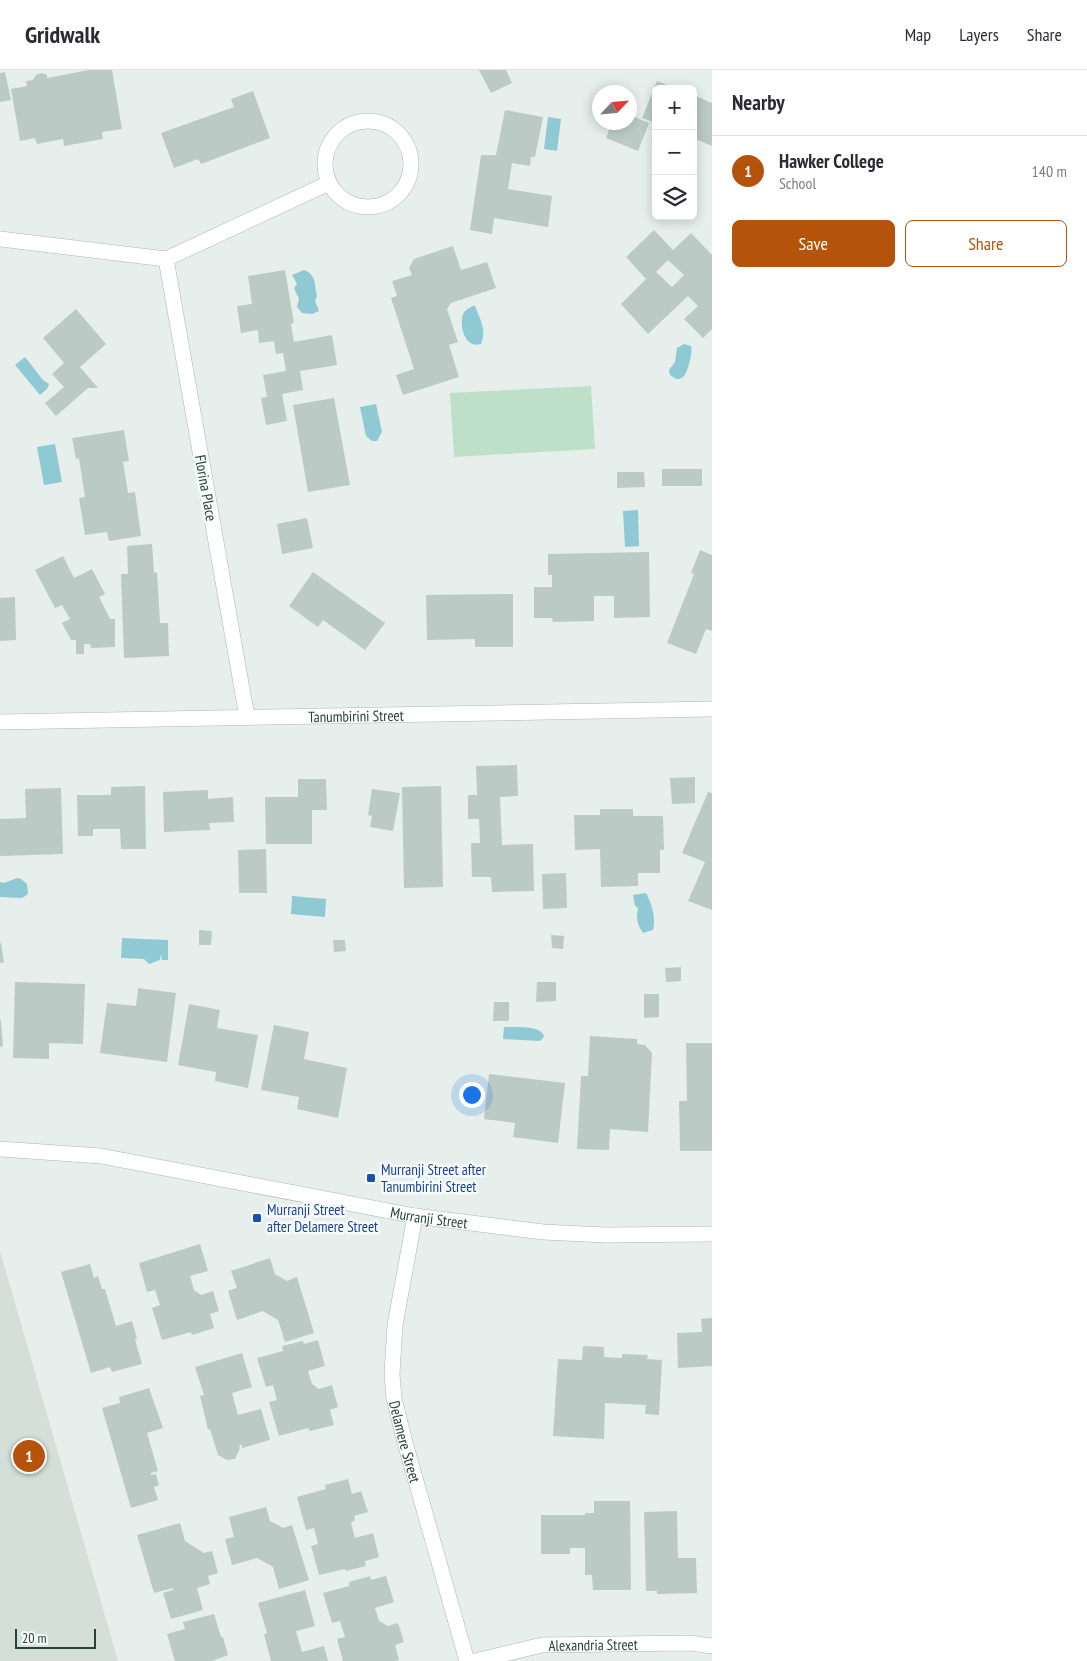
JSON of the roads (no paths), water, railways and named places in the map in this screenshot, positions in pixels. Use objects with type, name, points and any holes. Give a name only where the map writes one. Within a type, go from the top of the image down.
[{"type":"street","points":[[362,122],[377,122],[392,128],[404,139],[410,154],[412,170],[407,185],[397,197],[383,205],[367,208],[352,204],[338,196],[329,183],[325,168],[327,152],[334,137],[346,127],[362,122]]},
{"type":"street","points":[[0,239],[166,259],[329,183]]},
{"type":"street","name":"Florina Place","points":[[166,259],[247,717]]},
{"type":"street","name":"Tanumbirini Street","points":[[0,722],[712,709]]},
{"type":"street","name":"Murranji Street","points":[[0,1149],[101,1156],[415,1216],[543,1232],[605,1235],[712,1234]]},
{"type":"street","name":"Delamere Street","points":[[415,1216],[395,1325],[392,1374],[394,1398],[467,1661]]},
{"type":"street","name":"Alexandria Street","points":[[475,1661],[542,1645],[690,1643],[712,1646]]},
{"type":"water","points":[[548,117],[561,119],[557,151],[544,149]]},
{"type":"water","points":[[304,270],[311,275],[315,284],[317,296],[315,301],[319,311],[312,314],[302,313],[297,307],[299,299],[294,288],[297,284],[292,275]]},
{"type":"water","points":[[475,306],[482,325],[483,334],[481,344],[475,345],[467,340],[462,324],[463,314]]},
{"type":"water","points":[[684,344],[691,346],[690,361],[684,376],[676,379],[670,375],[669,370],[675,362],[677,348]]},
{"type":"water","points":[[25,357],[43,380],[49,384],[47,389],[40,395],[15,365]]},
{"type":"water","points":[[376,404],[382,432],[377,441],[372,441],[366,436],[360,407]]},
{"type":"water","points":[[55,444],[62,482],[44,485],[37,447]]},
{"type":"water","points":[[638,510],[639,546],[625,547],[623,511]]},
{"type":"water","points":[[17,878],[27,884],[28,894],[22,898],[0,897],[0,882],[4,883]]},
{"type":"water","points":[[646,893],[653,911],[654,925],[653,930],[643,933],[639,927],[638,908],[635,906],[633,895]]},
{"type":"water","points":[[292,896],[326,899],[325,917],[291,914]]},
{"type":"water","points":[[122,938],[168,940],[168,960],[162,960],[161,954],[160,960],[149,964],[144,959],[121,958]]},
{"type":"water","points":[[504,1027],[539,1030],[544,1037],[540,1041],[503,1039]]},
{"type":"place","name":"Murranji Street after Tanumbirini Street","points":[[371,1178]]},
{"type":"place","name":"Murranji Street after Delamere Street","points":[[257,1218]]},
{"type":"place","name":"Hawker College","points":[[29,1456]]}]
